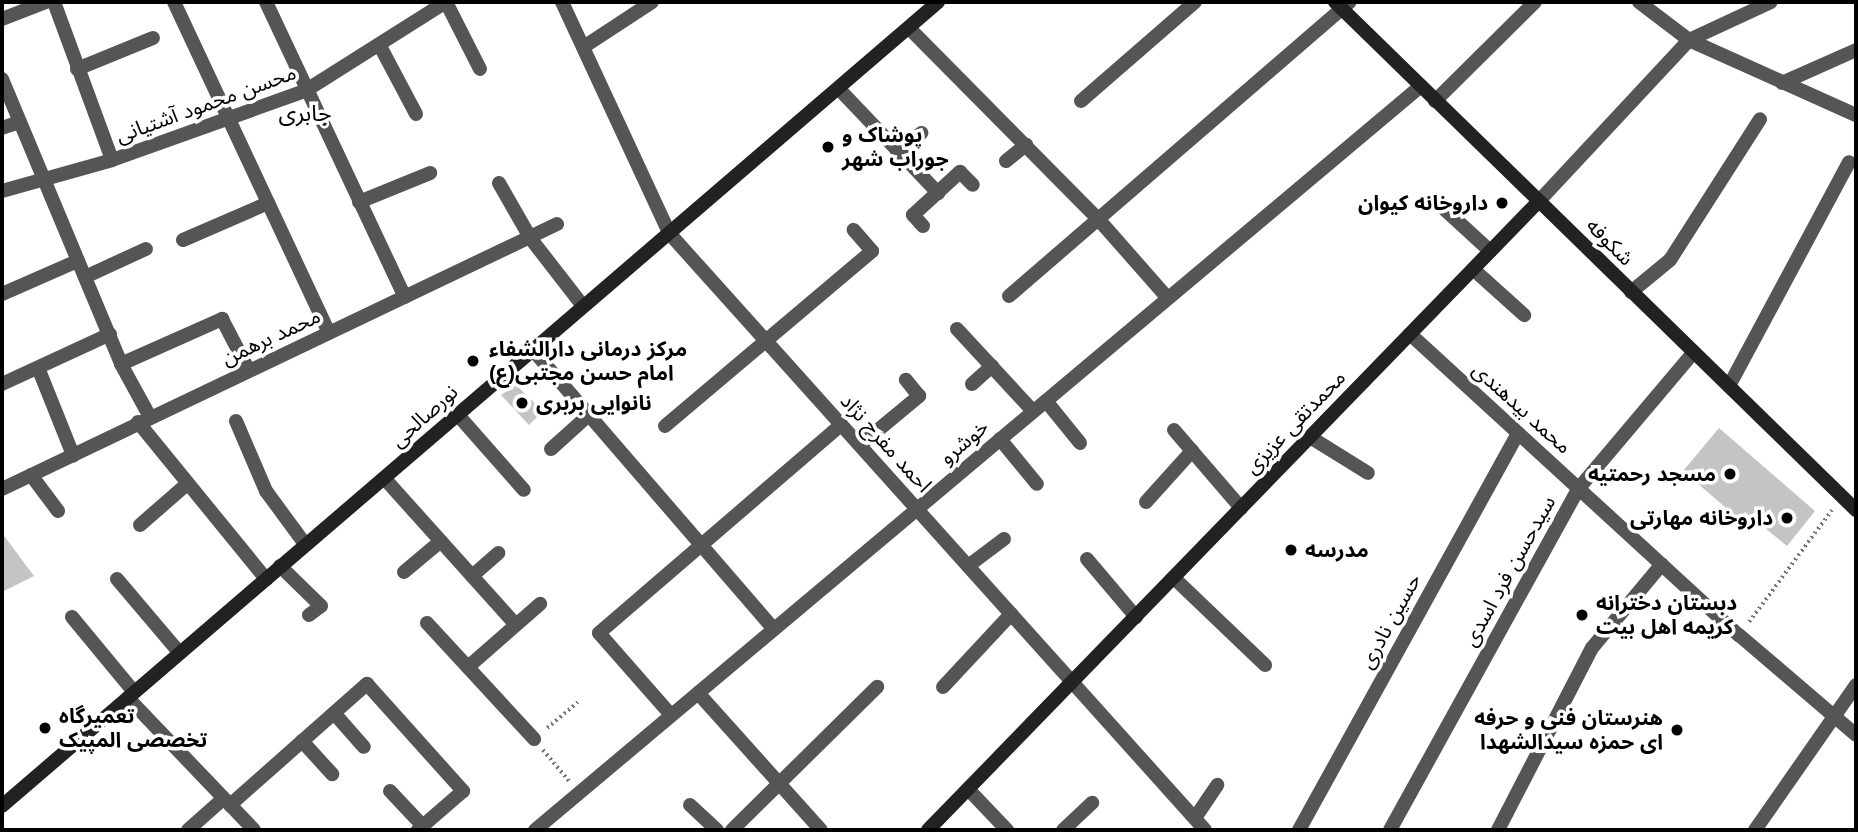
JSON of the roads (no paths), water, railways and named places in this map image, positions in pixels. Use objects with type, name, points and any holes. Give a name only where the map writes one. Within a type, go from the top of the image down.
[{"type":"main road","name":"نورصالحی","points":[[2,806],[938,2]]},
{"type":"main road","name":"شکوفه","points":[[1343,4],[1435,101],[1856,508]]},
{"type":"main road","name":"محمدتقی عزیزی","points":[[929,830],[1539,201]]},
{"type":"street","points":[[2,19],[46,2]]},
{"type":"street","points":[[54,2],[113,160]]},
{"type":"street","points":[[174,2],[329,333]]},
{"type":"street","points":[[266,2],[305,91],[405,297]]},
{"type":"street","points":[[446,2],[480,69]]},
{"type":"street","name":"محسن محمود آشتیانی","points":[[2,191],[113,160],[305,91],[446,2]]},
{"type":"street","name":"احمد مفرح نژاد","points":[[562,2],[585,47],[668,233],[1205,830]]},
{"type":"street","points":[[585,47],[652,2]]},
{"type":"street","points":[[1081,101],[1195,2]]},
{"type":"street","points":[[1435,101],[1535,2]]},
{"type":"street","points":[[1639,2],[1689,40],[1856,115]]},
{"type":"street","points":[[1689,40],[1771,2]]},
{"type":"street","points":[[1009,296],[1343,4]]},
{"type":"street","points":[[909,28],[1099,220],[1167,297]]},
{"type":"street","points":[[77,69],[153,38]]},
{"type":"street","name":"محمدتقی عزیزی","points":[[1539,201],[1689,40]]},
{"type":"street","points":[[380,46],[416,114]]},
{"type":"street","points":[[1783,83],[1856,50]]},
{"type":"street","points":[[2,79],[144,419],[187,484],[266,579]]},
{"type":"street","name":"خوشرو","points":[[544,827],[579,793],[671,715],[1421,86]]},
{"type":"street","points":[[839,89],[938,193]]},
{"type":"street","points":[[1631,292],[1670,260],[1760,119]]},
{"type":"street","points":[[2,128],[19,122]]},
{"type":"street","points":[[897,152],[920,133]]},
{"type":"street","points":[[1006,160],[1026,145]]},
{"type":"street","points":[[1729,386],[1849,162]]},
{"type":"street","points":[[918,220],[938,193],[960,172],[974,186]]},
{"type":"street","points":[[359,202],[430,173]]},
{"type":"street","points":[[499,183],[531,239],[583,306]]},
{"type":"street","points":[[183,240],[268,203]]},
{"type":"street","points":[[1440,205],[1490,251]]},
{"type":"street","name":"محمد برهمن","points":[[2,489],[248,369],[531,239],[557,224]]},
{"type":"street","points":[[665,426],[872,251],[854,230]]},
{"type":"street","points":[[85,277],[146,249]]},
{"type":"street","points":[[2,294],[77,261]]},
{"type":"street","points":[[1473,269],[1524,315]]},
{"type":"street","points":[[121,364],[222,319],[248,369]]},
{"type":"street","points":[[957,329],[1033,411]]},
{"type":"street","points":[[2,384],[39,370],[110,334]]},
{"type":"street","name":"محمد بیدهندی","points":[[1410,334],[1739,635],[1856,735]]},
{"type":"street","points":[[532,349],[591,414],[774,629]]},
{"type":"street","name":"سیدحسن فرد اسدی","points":[[1390,830],[1579,488],[1694,352]]},
{"type":"street","points":[[972,384],[992,366]]},
{"type":"street","points":[[39,370],[73,455]]},
{"type":"street","points":[[860,445],[919,396],[906,380]]},
{"type":"street","points":[[1046,401],[1080,443]]},
{"type":"street","points":[[457,414],[524,490]]},
{"type":"street","points":[[551,449],[591,414]]},
{"type":"street","points":[[236,421],[265,491],[305,544]]},
{"type":"street","points":[[671,715],[598,633],[841,425]]},
{"type":"street","points":[[1174,430],[1241,508]]},
{"type":"street","name":"حسین نادری","points":[[1299,830],[1518,433]]},
{"type":"street","points":[[1310,437],[1368,473]]},
{"type":"street","points":[[1000,439],[1037,484]]},
{"type":"street","points":[[1146,502],[1192,451]]},
{"type":"street","points":[[31,475],[58,511]]},
{"type":"street","points":[[385,479],[515,624]]},
{"type":"street","points":[[140,525],[187,484]]},
{"type":"street","points":[[968,566],[1004,539]]},
{"type":"street","points":[[404,572],[442,541]]},
{"type":"street","points":[[472,576],[498,553]]},
{"type":"street","points":[[1087,559],[1136,617]]},
{"type":"street","points":[[1498,830],[1599,637],[1662,565]]},
{"type":"street","points":[[280,566],[321,606],[309,615]]},
{"type":"street","points":[[1174,578],[1265,665]]},
{"type":"street","points":[[117,579],[179,652]]},
{"type":"street","points":[[468,667],[540,604]]},
{"type":"street","points":[[943,687],[1011,614]]},
{"type":"street","points":[[72,617],[131,695],[254,830]]},
{"type":"street","points":[[427,624],[534,739]]},
{"type":"street","points":[[188,830],[302,741],[367,684],[463,791],[421,828],[390,791]]},
{"type":"street","points":[[1755,830],[1856,685]]},
{"type":"street","points":[[732,830],[877,687]]},
{"type":"street","points":[[698,693],[821,830]]},
{"type":"street","points":[[334,713],[364,747]]},
{"type":"street","points":[[302,741],[332,774]]},
{"type":"street","points":[[1195,818],[1217,785]]},
{"type":"street","points":[[968,789],[1007,830]]},
{"type":"street","points":[[1063,830],[1092,803]]},
{"type":"street","points":[[690,805],[717,830]]},
{"type":"place","name":"پوشاک و جوراب شهر","points":[[828,147]]},
{"type":"place","name":"داروخانه کیوان","points":[[1502,203]]},
{"type":"place","name":"مرکز درمانی دارالشفاء امام حسن مجتبی(ع)","points":[[473,361]]},
{"type":"place","name":"نانوایی بربری","points":[[522,403]]},
{"type":"place","name":"مسجد رحمتیه","points":[[1730,474]]},
{"type":"place","name":"داروخانه مهارتی","points":[[1787,518]]},
{"type":"place","name":"مدرسه","points":[[1291,550]]},
{"type":"place","name":"دبستان دخترانه کریمه اهل بیت","points":[[1582,615]]},
{"type":"place","name":"تعمیرگاه تخصصی المپیک","points":[[45,728]]},
{"type":"place","name":"هنرستان فنی و حرفه ای حمزه سیدالشهدا","points":[[1677,730]]},
{"type":"district","name":"جابری","points":[[305,113]]}]
